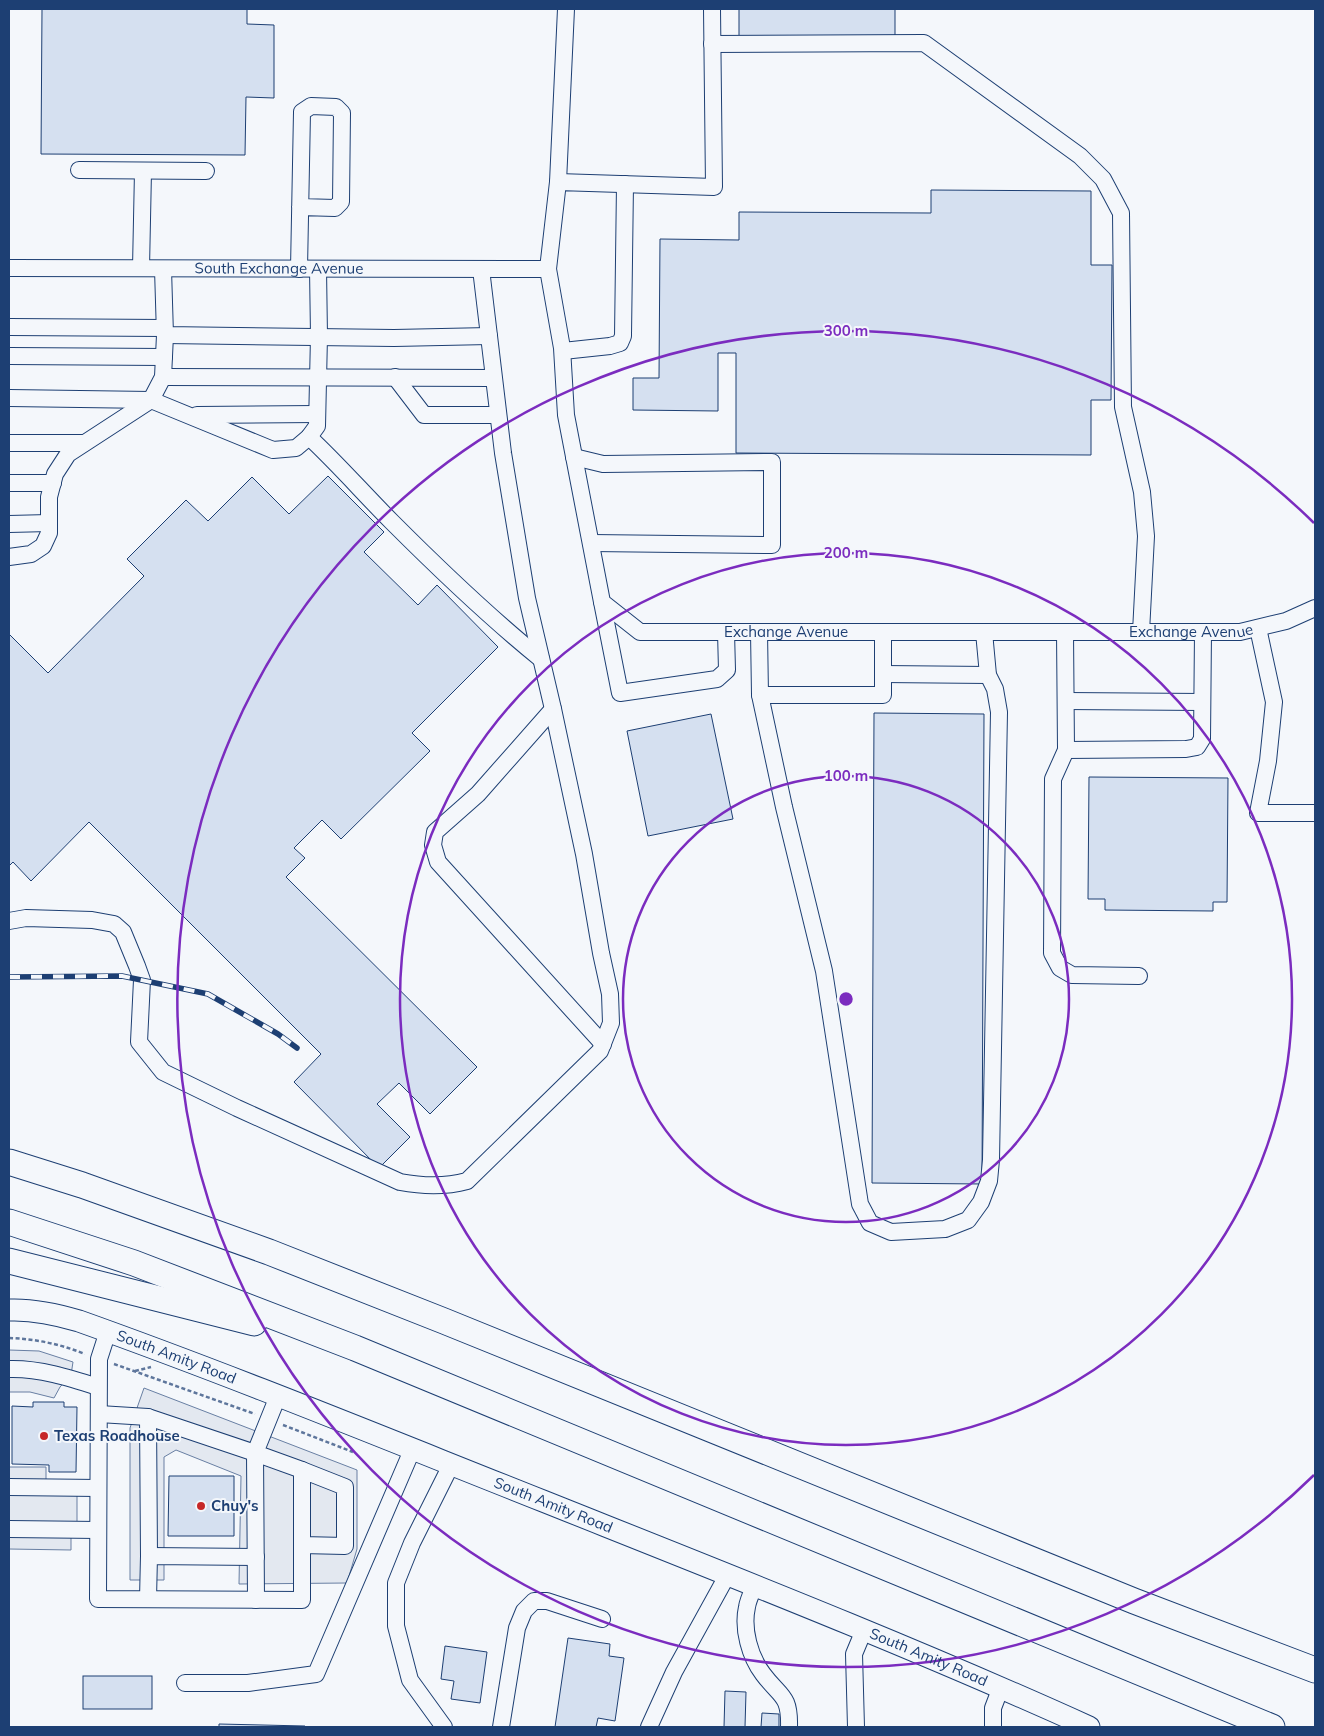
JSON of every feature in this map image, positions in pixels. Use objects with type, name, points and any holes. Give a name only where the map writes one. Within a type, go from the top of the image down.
[{"type":"highway","points":[[9,1162],[82,1185],[269,1252],[453,1324],[1134,1601],[1315,1670]]},
{"type":"highway","points":[[9,1222],[134,1263],[356,1348],[1272,1727]]},
{"type":"highway","points":[[9,1261],[356,1348]]},
{"type":"main road","name":"South Amity Road","points":[[9,1310],[60,1315],[108,1331],[413,1448],[755,1585],[1001,1687],[1089,1727]]},
{"type":"street","points":[[566,9],[558,182],[548,269],[562,351],[566,415],[620,693],[717,679],[727,670],[726,632]]},
{"type":"street","points":[[558,182],[714,186],[712,9]]},
{"type":"street","points":[[712,44],[924,43],[1080,156],[1103,178],[1121,213],[1123,407],[1142,492],[1146,536],[1142,632]]},
{"type":"street","points":[[299,269],[300,207],[302,112],[311,106],[336,107],[342,113],[341,202],[335,208],[300,207]]},
{"type":"street","points":[[79,170],[206,171]]},
{"type":"street","points":[[141,268],[143,171]]},
{"type":"street","points":[[562,351],[610,346],[620,343],[623,336],[625,184]]},
{"type":"street","name":"South Exchange Avenue","points":[[9,268],[548,269]]},
{"type":"street","points":[[9,557],[31,554],[43,546],[49,533],[49,497],[55,474],[68,454],[151,400],[163,377],[163,269]]},
{"type":"street","points":[[9,398],[151,400],[273,450],[296,448],[309,437],[317,426],[318,269]]},
{"type":"street","points":[[9,922],[26,918],[92,920],[114,924],[123,932],[142,980],[139,1042],[163,1072],[237,1108],[400,1182],[453,1185],[467,1181],[600,1051],[611,1023],[610,994],[584,854],[527,598],[502,453],[481,269]]},
{"type":"street","points":[[9,327],[394,338],[489,336]]},
{"type":"street","points":[[9,356],[164,357]]},
{"type":"street","points":[[163,377],[493,378]]},
{"type":"street","points":[[395,378],[424,415],[498,415]]},
{"type":"street","points":[[189,415],[317,414]]},
{"type":"street","points":[[309,437],[339,465],[391,521],[490,617],[542,659]]},
{"type":"street","points":[[9,443],[84,443]]},
{"type":"street","points":[[574,457],[603,464],[772,462],[772,545],[591,542]]},
{"type":"street","points":[[9,483],[53,483]]},
{"type":"street","points":[[9,524],[49,523]]},
{"type":"street","name":"Exchange Avenue","points":[[602,602],[640,632],[1240,632],[1286,621],[1315,608]]},
{"type":"street","points":[[1258,628],[1274,702],[1268,761],[1258,813],[1315,813]]},
{"type":"street","points":[[759,632],[760,695],[784,807],[824,971],[860,1204],[870,1223],[891,1232],[945,1229],[968,1220],[981,1202],[989,1181],[991,1160],[999,712],[995,689],[988,675],[984,632]]},
{"type":"street","points":[[760,695],[883,695],[883,632]]},
{"type":"street","points":[[1065,632],[1066,750],[1053,778],[1052,953],[1060,968],[1072,975],[1139,976]]},
{"type":"street","points":[[1066,750],[1186,749],[1197,746],[1202,739],[1204,632]]},
{"type":"street","points":[[883,674],[988,675]]},
{"type":"street","points":[[1066,701],[1202,702]]},
{"type":"street","points":[[553,709],[478,794],[435,832],[433,845],[438,862],[603,1044]]},
{"type":"street","points":[[108,1331],[99,1359],[98,1599],[302,1600],[302,1470]]},
{"type":"street","points":[[9,1369],[21,1368],[47,1373],[98,1387]]},
{"type":"street","points":[[256,1600],[255,1453],[278,1396]]},
{"type":"street","points":[[99,1414],[148,1417],[255,1453],[345,1487],[345,1546],[302,1545]]},
{"type":"street","points":[[148,1417],[148,1599]]},
{"type":"street","points":[[185,1683],[248,1683],[316,1674],[413,1448]]},
{"type":"street","points":[[444,1727],[410,1680],[396,1626],[396,1582],[412,1543],[451,1464]]},
{"type":"street","points":[[9,1487],[98,1488]]},
{"type":"street","points":[[9,1529],[98,1530]]},
{"type":"street","points":[[148,1556],[256,1557]]},
{"type":"street","points":[[649,1727],[674,1672],[728,1574]]},
{"type":"street","points":[[755,1585],[746,1608],[749,1648],[763,1674],[788,1702],[789,1727]]},
{"type":"street","points":[[501,1727],[517,1628],[524,1611],[534,1602],[547,1601],[602,1619]]},
{"type":"street","points":[[856,1727],[854,1654],[864,1630]]},
{"type":"street","points":[[992,1727],[993,1708],[1001,1687]]},
{"type":"path","points":[[9,1338],[42,1340],[85,1354]]},
{"type":"path","points":[[113,1364],[254,1413]]},
{"type":"path","points":[[133,1371],[158,1365]]},
{"type":"path","points":[[280,1423],[353,1452]]},
{"type":"shaded area","points":[[9,1350],[39,1351],[73,1362],[71,1375],[60,1387],[54,1398],[30,1392],[9,1392]]},
{"type":"shaded area","points":[[144,1388],[357,1470],[357,1549],[347,1583],[239,1584],[241,1476],[176,1450],[164,1457],[164,1580],[130,1580],[130,1428]]},
{"type":"shaded area","points":[[9,1467],[46,1467],[46,1482],[77,1495],[77,1523],[71,1537],[71,1550],[9,1549]]},
{"type":"building","points":[[42,9],[247,9],[247,24],[274,25],[274,98],[246,97],[245,155],[41,154]]},
{"type":"building","points":[[739,9],[895,9],[895,39],[739,39]]},
{"type":"building","points":[[931,190],[1091,191],[1091,265],[1112,265],[1111,400],[1091,400],[1091,455],[736,453],[736,353],[718,353],[718,411],[633,410],[633,378],[659,378],[660,239],[739,240],[739,212],[931,213]]},
{"type":"building","points":[[328,476],[384,532],[364,552],[418,605],[437,585],[498,647],[412,733],[430,751],[341,839],[322,820],[294,848],[305,858],[286,877],[477,1067],[430,1114],[399,1083],[377,1104],[410,1137],[379,1168],[294,1082],[321,1054],[89,822],[31,881],[13,862],[9,866],[9,634],[48,673],[144,576],[127,559],[186,500],[208,521],[252,477],[289,514]]},
{"type":"building","points":[[874,713],[984,714],[982,1184],[872,1183]]},
{"type":"building","points":[[711,714],[733,819],[648,836],[627,731]]},
{"type":"building","points":[[1089,777],[1228,778],[1227,902],[1213,902],[1213,911],[1105,910],[1105,899],[1088,899]]},
{"type":"building","name":"Texas Roadhouse","points":[[33,1402],[64,1402],[64,1407],[77,1407],[76,1472],[49,1472],[49,1465],[12,1464],[12,1406],[33,1407]]},
{"type":"building","name":"Chuy's","points":[[169,1476],[234,1476],[234,1536],[168,1536]]},
{"type":"building","points":[[568,1638],[610,1644],[609,1656],[624,1658],[615,1721],[598,1718],[596,1727],[555,1727]]},
{"type":"building","points":[[445,1646],[487,1652],[480,1703],[451,1699],[454,1681],[441,1679]]},
{"type":"building","points":[[83,1676],[152,1676],[152,1709],[83,1709]]},
{"type":"building","points":[[725,1691],[746,1692],[745,1727],[724,1727]]},
{"type":"building","points":[[762,1713],[779,1714],[779,1727],[761,1727]]},
{"type":"building","points":[[219,1724],[305,1726],[305,1727],[219,1727]]},
{"type":"railway","points":[[9,977],[122,976],[208,994],[278,1034],[297,1048]]},
{"type":"place","name":"Texas Roadhouse","points":[[44,1436]]},
{"type":"place","name":"Chuy's","points":[[201,1506]]}]
